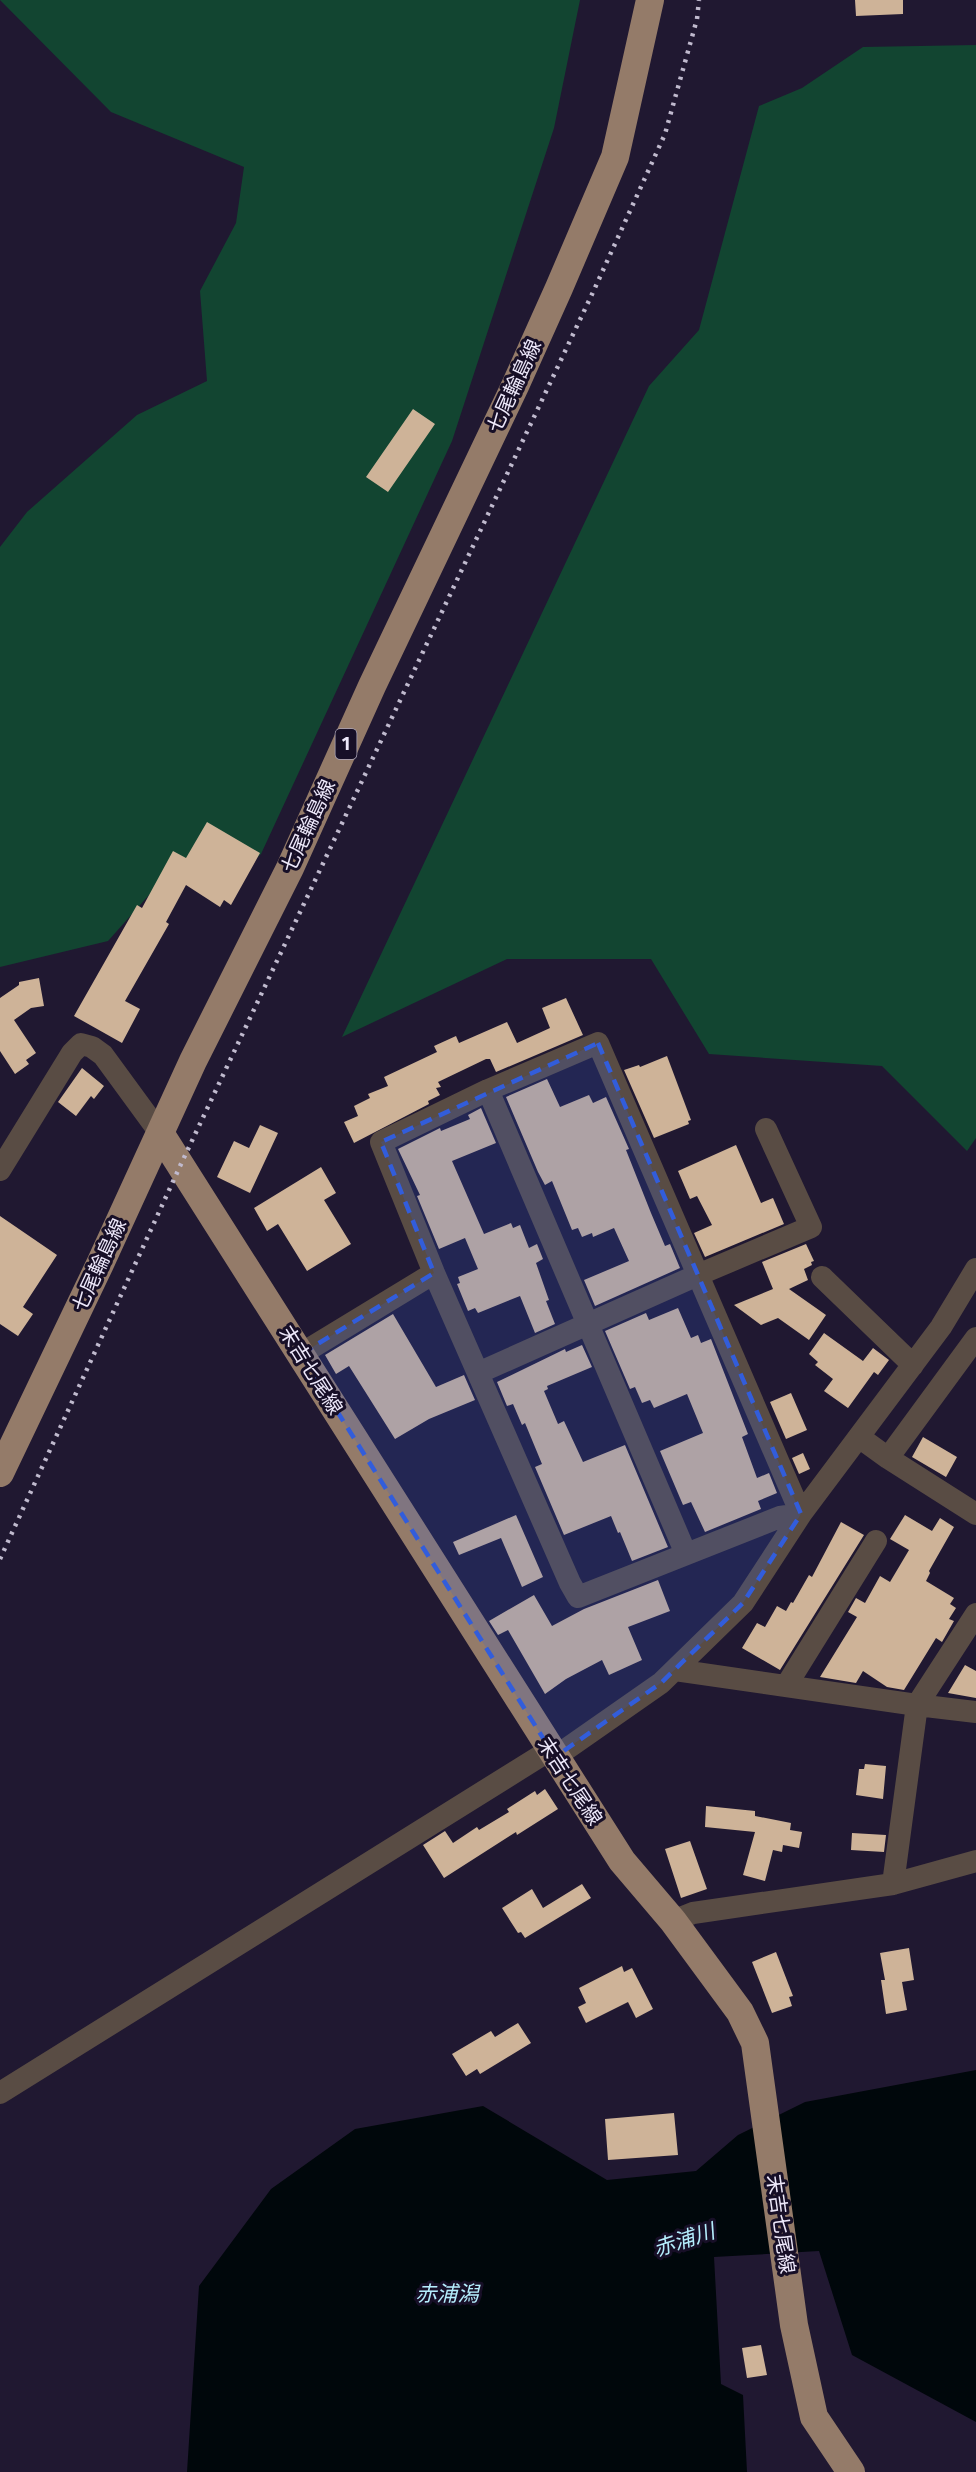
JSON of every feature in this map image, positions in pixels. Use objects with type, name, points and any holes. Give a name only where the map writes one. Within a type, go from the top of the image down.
[{"type":"main road","name":"七尾輪島線","points":[[0,1473],[193,1061],[290,868],[372,686],[515,386],[564,277],[615,157],[650,0]]},
{"type":"main road","name":"末吉七尾線","points":[[160,1133],[622,1861],[673,1922],[740,2012],[755,2043],[794,2325],[814,2417],[851,2472]]},
{"type":"street","points":[[598,1043],[700,1274],[801,1514],[780,1518],[578,1597],[434,1273],[381,1142],[488,1090],[598,1043]]},
{"type":"street","points":[[0,1170],[72,1053],[81,1044],[93,1047],[103,1055],[160,1133]]},
{"type":"street","points":[[488,1090],[686,1554]]},
{"type":"street","points":[[478,1373],[811,1227],[765,1130]]},
{"type":"street","points":[[0,1142],[22,1136]]},
{"type":"street","points":[[0,2093],[552,1754],[661,1683],[742,1603],[801,1514],[941,1327],[976,1269]]},
{"type":"street","points":[[301,1354],[434,1273]]},
{"type":"street","points":[[822,1277],[913,1365]]},
{"type":"street","points":[[888,1458],[976,1338]]},
{"type":"street","points":[[859,1437],[976,1514]]},
{"type":"street","points":[[786,1686],[876,1541]]},
{"type":"street","points":[[893,1884],[917,1705],[976,1614]]},
{"type":"street","points":[[675,1670],[976,1712]]},
{"type":"street","points":[[673,1922],[693,1913],[893,1884],[976,1860]]},
{"type":"highlighted area","points":[[598,1043],[801,1514],[743,1603],[661,1683],[555,1757],[301,1354],[434,1273],[381,1142]]},
{"type":"green space","points":[[0,0],[580,0],[554,128],[452,441],[261,854],[245,869],[173,868],[108,941],[0,967],[0,547],[27,512],[137,415],[207,381],[200,291],[236,223],[244,167],[111,112]]},
{"type":"green space","points":[[976,45],[976,1138],[967,1151],[882,1066],[709,1054],[651,959],[507,959],[342,1037],[649,386],[699,330],[759,106],[802,88],[863,47]]},
{"type":"water","name":"赤浦潟","points":[[976,2070],[976,2422],[852,2355],[819,2251],[714,2257],[721,2384],[743,2395],[747,2472],[187,2472],[199,2286],[271,2189],[355,2129],[483,2106],[607,2180],[696,2171],[738,2135],[805,2102]]},
{"type":"building","points":[[855,0],[903,0],[903,14],[856,16]]},
{"type":"building","points":[[413,409],[435,424],[388,492],[366,477]]},
{"type":"building","points":[[207,822],[260,853],[231,905],[224,900],[220,907],[186,885],[166,922],[169,924],[125,1001],[140,1009],[122,1043],[74,1016],[137,905],[142,908],[173,851],[186,858]]},
{"type":"building","points":[[39,978],[44,1006],[31,1008],[14,1020],[36,1053],[26,1060],[29,1064],[15,1074],[0,1051],[0,998],[19,985],[19,982]]},
{"type":"building","points":[[566,998],[583,1035],[496,1072],[490,1059],[486,1059],[438,1082],[441,1087],[436,1088],[440,1095],[428,1101],[429,1104],[354,1143],[344,1122],[358,1116],[354,1106],[370,1098],[368,1094],[388,1086],[384,1077],[437,1052],[434,1046],[456,1036],[459,1043],[507,1022],[517,1043],[550,1028],[542,1008]]},
{"type":"building","points":[[667,1056],[691,1120],[688,1121],[689,1124],[654,1138],[624,1070],[639,1065],[640,1067]]},
{"type":"building","points":[[82,1068],[104,1086],[94,1099],[91,1096],[76,1116],[58,1102]]},
{"type":"building","points":[[547,1079],[560,1107],[589,1095],[593,1103],[606,1097],[629,1149],[626,1150],[665,1246],[670,1244],[680,1268],[595,1306],[584,1280],[629,1261],[614,1228],[593,1237],[592,1233],[582,1237],[578,1228],[572,1230],[552,1181],[545,1185],[538,1172],[506,1097]]},
{"type":"building","points":[[481,1108],[496,1143],[452,1161],[484,1234],[511,1223],[513,1228],[520,1225],[529,1248],[537,1244],[543,1259],[536,1263],[555,1324],[535,1333],[520,1296],[478,1313],[475,1308],[468,1311],[457,1284],[460,1283],[458,1277],[478,1269],[465,1238],[439,1249],[417,1196],[420,1195],[398,1149],[440,1128],[441,1131],[470,1119],[468,1115]]},
{"type":"building","points":[[260,1125],[278,1133],[250,1193],[217,1177],[234,1141],[249,1148]]},
{"type":"building","points":[[736,1145],[761,1203],[773,1198],[784,1224],[705,1257],[694,1233],[712,1225],[697,1196],[690,1199],[678,1171]]},
{"type":"building","points":[[321,1167],[336,1193],[324,1200],[351,1244],[307,1271],[278,1224],[267,1231],[254,1208]]},
{"type":"building","points":[[0,1216],[57,1255],[23,1307],[33,1314],[18,1336],[0,1324]]},
{"type":"building","points":[[806,1244],[814,1261],[811,1262],[812,1265],[804,1269],[808,1280],[789,1289],[826,1315],[809,1340],[778,1318],[761,1325],[734,1305],[773,1289],[762,1262]]},
{"type":"building","points":[[678,1308],[691,1338],[698,1335],[701,1343],[711,1339],[748,1434],[742,1437],[757,1478],[769,1473],[777,1493],[758,1501],[761,1509],[705,1532],[691,1502],[683,1505],[660,1451],[703,1433],[687,1394],[654,1408],[650,1400],[642,1403],[635,1387],[630,1389],[605,1331],[646,1313],[649,1320]]},
{"type":"building","points":[[393,1314],[436,1387],[464,1375],[475,1400],[429,1419],[395,1439],[349,1366],[336,1374],[325,1355]]},
{"type":"building","points":[[824,1333],[863,1361],[873,1348],[889,1360],[878,1375],[874,1372],[848,1408],[824,1391],[833,1379],[815,1365],[818,1362],[809,1354]]},
{"type":"building","points":[[582,1345],[592,1367],[547,1386],[548,1389],[544,1391],[558,1424],[564,1421],[583,1462],[625,1445],[668,1547],[632,1561],[611,1516],[564,1535],[535,1467],[542,1464],[525,1423],[522,1425],[513,1404],[507,1406],[497,1382],[565,1349],[566,1352]]},
{"type":"building","points":[[791,1393],[807,1430],[786,1439],[770,1402]]},
{"type":"building","points":[[923,1437],[957,1457],[946,1477],[912,1457]]},
{"type":"building","points":[[803,1453],[810,1469],[799,1474],[792,1458]]},
{"type":"building","points":[[516,1515],[543,1577],[522,1587],[501,1538],[459,1555],[453,1542]]},
{"type":"building","points":[[905,1515],[932,1531],[940,1518],[954,1527],[929,1571],[926,1581],[954,1598],[950,1604],[956,1608],[949,1619],[954,1621],[942,1642],[936,1638],[904,1690],[887,1687],[863,1671],[856,1683],[820,1677],[857,1617],[848,1612],[856,1598],[865,1603],[880,1576],[890,1582],[909,1550],[890,1539]]},
{"type":"building","points":[[841,1522],[864,1535],[780,1670],[742,1648],[757,1623],[765,1627],[777,1606],[786,1611],[791,1602],[793,1603],[809,1575],[812,1577]]},
{"type":"building","points":[[658,1580],[670,1611],[628,1627],[642,1660],[609,1675],[602,1660],[566,1679],[545,1694],[508,1630],[498,1635],[489,1621],[534,1595],[552,1626],[584,1609]]},
{"type":"building","points":[[965,1665],[976,1671],[976,1698],[948,1693]]},
{"type":"building","points":[[865,1764],[886,1766],[883,1799],[856,1795],[859,1769],[864,1769]]},
{"type":"building","points":[[545,1789],[558,1809],[517,1835],[516,1832],[444,1878],[423,1845],[445,1831],[453,1843],[477,1827],[479,1830],[509,1812],[507,1809],[535,1791],[537,1795]]},
{"type":"building","points":[[706,1806],[755,1811],[755,1816],[791,1823],[790,1830],[802,1832],[799,1848],[783,1845],[782,1852],[773,1850],[765,1881],[743,1875],[755,1832],[705,1827]]},
{"type":"building","points":[[852,1833],[886,1835],[884,1852],[851,1850]]},
{"type":"building","points":[[690,1841],[707,1889],[681,1898],[665,1849]]},
{"type":"building","points":[[582,1884],[591,1898],[525,1938],[521,1932],[518,1933],[502,1908],[532,1889],[543,1908]]},
{"type":"building","points":[[909,1948],[914,1980],[902,1982],[907,2010],[886,2014],[881,1980],[885,1980],[880,1953]]},
{"type":"building","points":[[776,1952],[793,1996],[789,1997],[792,2006],[772,2013],[752,1962]]},
{"type":"building","points":[[622,1966],[624,1972],[632,1968],[653,2009],[636,2018],[628,2002],[586,2023],[578,2007],[586,2003],[579,1988]]},
{"type":"building","points":[[518,2023],[531,2043],[480,2074],[477,2069],[466,2076],[452,2054],[491,2031],[495,2037]]},
{"type":"building","points":[[674,2113],[678,2155],[608,2160],[605,2119]]},
{"type":"building","points":[[761,2345],[767,2375],[747,2378],[742,2348]]},
{"type":"railway","points":[[0,1559],[181,1164],[594,290],[665,134],[697,19],[699,0]]},
{"type":"water label","name":"赤浦川","points":[[684,2240]]}]
